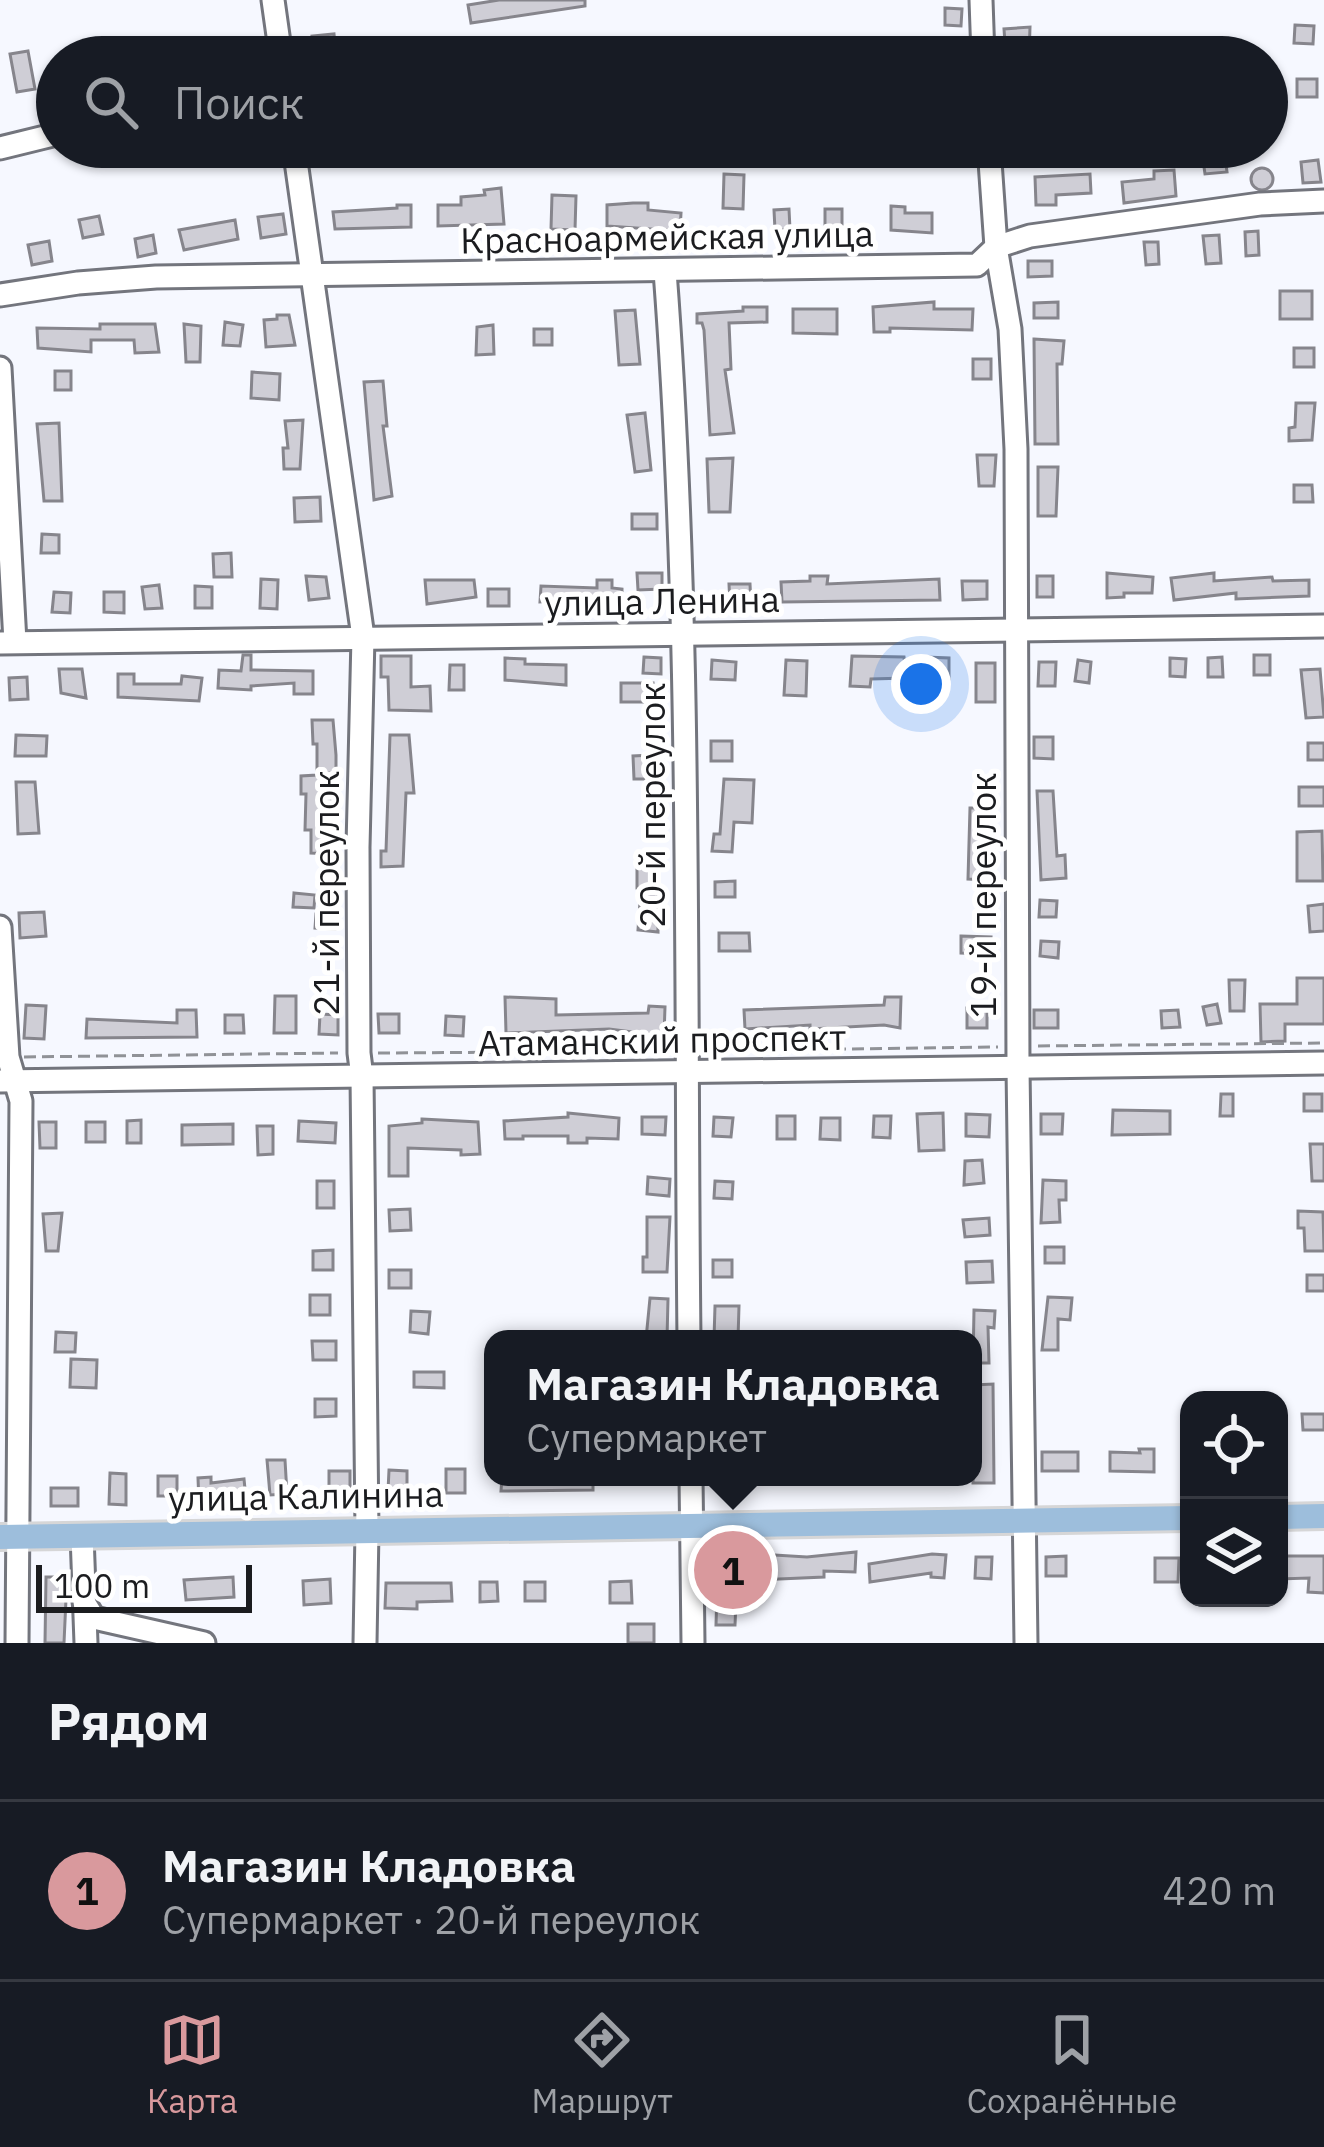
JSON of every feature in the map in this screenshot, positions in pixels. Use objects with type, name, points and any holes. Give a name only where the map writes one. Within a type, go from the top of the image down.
[{"type":"main road","points":[[1288,1517],[1324,1516]]},
{"type":"main road","name":"улица Калинина","points":[[9,1537],[1180,1518]]},
{"type":"street","points":[[276,0],[279,36]]},
{"type":"street","points":[[981,0],[982,36]]},
{"type":"street","points":[[0,148],[36,139]]},
{"type":"street","name":"21-й переулок","points":[[297,168],[363,637],[358,1053],[362,1077],[365,1643]]},
{"type":"street","name":"19-й переулок","points":[[990,168],[996,247],[1010,329],[1014,409],[1026,1643]]},
{"type":"street","name":"Красноармейская улица","points":[[0,295],[136,278],[977,265],[996,247],[1030,236],[1324,201]]},
{"type":"street","name":"20-й переулок","points":[[665,271],[679,450],[684,634],[689,1330]]},
{"type":"street","points":[[0,368],[8,643]]},
{"type":"street","name":"улица Ленина","points":[[8,643],[1324,626]]},
{"type":"street","points":[[0,927],[7,1080],[21,1102],[9,1537],[17,1643]]},
{"type":"street","name":"Атаманский проспект","points":[[7,1080],[362,1077],[686,1062],[1018,1057],[1324,1064]]},
{"type":"street","points":[[691,1486],[693,1643]]},
{"type":"street","points":[[82,1535],[86,1643]]},
{"type":"street","points":[[84,1602],[94,1618],[204,1643]]},
{"type":"path","points":[[8,1058],[358,1053],[686,1062],[1018,1057],[1324,1043]]},
{"type":"building","points":[[499,0],[585,0],[585,6],[471,23],[468,5]]},
{"type":"building","points":[[945,8],[962,9],[961,26],[945,25]]},
{"type":"building","points":[[1295,25],[1314,26],[1313,44],[1294,43]]},
{"type":"building","points":[[1030,27],[1030,36],[1004,36],[1004,29]]},
{"type":"building","points":[[28,51],[35,89],[17,92],[10,54]]},
{"type":"building","points":[[1297,79],[1317,79],[1317,97],[1297,97]]},
{"type":"building","points":[[1318,160],[1321,182],[1303,183],[1301,162]]},
{"type":"building","points":[[1204,168],[1226,168],[1227,172],[1205,174]]},
{"type":"building","points":[[1262,168],[1273,179],[1262,190],[1251,179]]},
{"type":"building","points":[[1174,170],[1176,196],[1124,203],[1122,182],[1154,179],[1154,171]]},
{"type":"building","points":[[724,174],[744,175],[743,209],[723,208]]},
{"type":"building","points":[[1090,174],[1091,193],[1056,195],[1056,205],[1036,205],[1035,177]]},
{"type":"building","points":[[501,188],[504,224],[438,226],[438,205],[461,205],[461,197]]},
{"type":"building","points":[[552,195],[576,196],[575,230],[551,229]]},
{"type":"building","points":[[648,203],[648,210],[681,213],[680,231],[607,226],[607,205]]},
{"type":"building","points":[[411,205],[411,227],[335,229],[333,212]]},
{"type":"building","points":[[891,206],[905,207],[905,213],[932,213],[932,233],[891,230]]},
{"type":"building","points":[[789,209],[790,229],[775,230],[774,210]]},
{"type":"building","points":[[825,209],[842,209],[842,229],[825,230]]},
{"type":"building","points":[[283,214],[286,234],[261,238],[258,217]]},
{"type":"building","points":[[99,216],[103,234],[83,238],[79,220]]},
{"type":"building","points":[[235,220],[238,239],[184,250],[179,230]]},
{"type":"building","points":[[1258,231],[1259,255],[1246,256],[1245,232]]},
{"type":"building","points":[[153,235],[156,253],[138,257],[135,239]]},
{"type":"building","points":[[1219,235],[1221,263],[1206,264],[1203,236]]},
{"type":"building","points":[[49,241],[52,261],[32,265],[28,245]]},
{"type":"building","points":[[1144,242],[1158,242],[1159,264],[1146,265]]},
{"type":"building","points":[[1028,261],[1052,261],[1052,276],[1028,277]]},
{"type":"building","points":[[1280,291],[1312,291],[1312,319],[1280,319]]},
{"type":"building","points":[[934,302],[934,309],[973,309],[972,330],[890,328],[890,332],[874,332],[873,307]]},
{"type":"building","points":[[1058,302],[1058,318],[1034,318],[1034,303]]},
{"type":"building","points":[[743,307],[767,307],[767,322],[729,323],[731,369],[725,370],[734,433],[710,435],[704,330],[697,323],[697,314],[743,311]]},
{"type":"building","points":[[793,309],[837,309],[837,334],[793,333]]},
{"type":"building","points":[[635,310],[640,364],[619,365],[615,311]]},
{"type":"building","points":[[277,315],[289,315],[295,345],[266,347],[264,320],[277,319]]},
{"type":"building","points":[[225,322],[243,325],[240,346],[223,345]]},
{"type":"building","points":[[100,324],[155,324],[159,352],[135,353],[134,340],[91,340],[91,352],[38,348],[37,328],[100,329]]},
{"type":"building","points":[[184,324],[201,326],[200,362],[186,362]]},
{"type":"building","points":[[493,325],[494,354],[476,355],[477,327]]},
{"type":"building","points":[[534,329],[552,329],[552,345],[534,345]]},
{"type":"building","points":[[1034,339],[1064,341],[1062,364],[1057,364],[1058,444],[1035,444]]},
{"type":"building","points":[[1294,348],[1314,348],[1314,367],[1294,367]]},
{"type":"building","points":[[973,359],[991,359],[991,379],[973,379]]},
{"type":"building","points":[[55,371],[71,371],[71,390],[55,390]]},
{"type":"building","points":[[252,372],[280,374],[279,400],[251,398]]},
{"type":"building","points":[[383,381],[392,496],[374,500],[364,382]]},
{"type":"building","points":[[1296,403],[1315,403],[1312,440],[1289,441]]},
{"type":"building","points":[[645,413],[651,470],[635,472],[627,415]]},
{"type":"building","points":[[303,420],[300,469],[284,469],[285,421]]},
{"type":"building","points":[[59,423],[62,501],[44,501],[37,424]]},
{"type":"building","points":[[977,455],[996,455],[994,486],[979,486]]},
{"type":"building","points":[[733,458],[730,512],[709,512],[707,459]]},
{"type":"building","points":[[1038,467],[1058,467],[1056,516],[1038,516]]},
{"type":"building","points":[[1294,485],[1312,485],[1313,502],[1294,502]]},
{"type":"building","points":[[320,497],[321,521],[295,522],[294,498]]},
{"type":"building","points":[[632,514],[657,514],[657,529],[632,529]]},
{"type":"building","points":[[42,534],[59,535],[59,553],[41,553]]},
{"type":"building","points":[[231,553],[232,577],[214,577],[213,554]]},
{"type":"building","points":[[637,573],[662,573],[662,589],[638,590]]},
{"type":"building","points":[[1107,573],[1153,577],[1152,593],[1107,598]]},
{"type":"building","points":[[1214,573],[1214,581],[1309,580],[1309,596],[1236,599],[1236,593],[1174,600],[1171,578]]},
{"type":"building","points":[[306,576],[326,577],[329,598],[309,600]]},
{"type":"building","points":[[810,576],[828,576],[827,584],[939,579],[940,600],[782,602],[781,582],[810,581]]},
{"type":"building","points":[[1037,576],[1053,576],[1053,597],[1037,597]]},
{"type":"building","points":[[261,579],[278,580],[277,609],[260,608]]},
{"type":"building","points":[[425,580],[474,580],[476,597],[427,604]]},
{"type":"building","points":[[597,580],[612,580],[612,588],[622,589],[622,598],[540,602],[541,586],[597,588]]},
{"type":"building","points":[[962,581],[987,581],[987,599],[963,600]]},
{"type":"building","points":[[729,584],[750,584],[751,605],[730,606]]},
{"type":"building","points":[[159,585],[162,608],[145,609],[142,587]]},
{"type":"building","points":[[195,586],[212,587],[212,608],[195,608]]},
{"type":"building","points":[[488,589],[509,589],[509,606],[488,606]]},
{"type":"building","points":[[54,592],[71,593],[70,613],[52,612]]},
{"type":"building","points":[[104,592],[124,592],[124,613],[104,612]]},
{"type":"building","points":[[243,655],[251,655],[251,670],[313,671],[313,694],[294,694],[294,683],[251,686],[251,690],[218,688],[219,670],[241,671]]},
{"type":"building","points":[[1254,655],[1270,655],[1270,675],[1254,675]]},
{"type":"building","points":[[381,656],[411,656],[411,687],[430,686],[431,711],[389,710],[388,677],[381,677]]},
{"type":"building","points":[[852,656],[904,657],[906,678],[871,679],[870,687],[850,686]]},
{"type":"building","points":[[644,657],[661,658],[661,674],[643,673]]},
{"type":"building","points":[[925,657],[949,658],[949,679],[924,677]]},
{"type":"building","points":[[1222,657],[1223,677],[1208,677],[1208,658]]},
{"type":"building","points":[[505,658],[525,659],[525,664],[566,665],[566,685],[505,680]]},
{"type":"building","points":[[1170,658],[1186,659],[1185,677],[1170,676]]},
{"type":"building","points":[[712,660],[736,662],[735,680],[711,679]]},
{"type":"building","points":[[786,660],[807,661],[806,696],[784,695]]},
{"type":"building","points":[[1078,660],[1091,662],[1089,683],[1075,681]]},
{"type":"building","points":[[1039,662],[1056,662],[1055,686],[1038,686]]},
{"type":"building","points":[[976,663],[995,663],[995,702],[976,702]]},
{"type":"building","points":[[450,665],[464,665],[464,690],[449,690]]},
{"type":"building","points":[[59,669],[82,669],[86,698],[61,693]]},
{"type":"building","points":[[1320,669],[1324,717],[1306,718],[1301,670]]},
{"type":"building","points":[[118,674],[134,674],[134,684],[181,684],[182,676],[202,678],[199,701],[118,697]]},
{"type":"building","points":[[27,677],[28,699],[10,700],[9,678]]},
{"type":"building","points":[[621,683],[653,683],[653,702],[621,702]]},
{"type":"building","points":[[312,720],[333,720],[332,854],[311,853],[311,830],[305,830],[306,794],[301,794],[301,776],[317,775]]},
{"type":"building","points":[[16,735],[47,736],[46,756],[15,756]]},
{"type":"building","points":[[390,735],[409,735],[414,793],[406,793],[403,866],[381,867],[381,851],[386,851]]},
{"type":"building","points":[[1034,737],[1053,737],[1053,759],[1034,758]]},
{"type":"building","points":[[711,741],[732,741],[732,761],[711,761]]},
{"type":"building","points":[[1308,743],[1324,743],[1324,760],[1308,760]]},
{"type":"building","points":[[652,755],[653,779],[634,779],[633,756]]},
{"type":"building","points":[[724,779],[754,780],[752,823],[734,822],[732,852],[712,851],[714,834],[720,834]]},
{"type":"building","points":[[16,782],[35,782],[39,833],[18,834]]},
{"type":"building","points":[[1299,787],[1324,787],[1324,806],[1299,806]]},
{"type":"building","points":[[1037,791],[1053,791],[1057,856],[1065,855],[1066,878],[1041,880]]},
{"type":"building","points":[[970,808],[990,808],[989,880],[968,879]]},
{"type":"building","points":[[1322,831],[1323,881],[1297,881],[1297,832]]},
{"type":"building","points":[[637,866],[658,866],[658,932],[638,930],[641,888],[637,888]]},
{"type":"building","points":[[735,881],[735,897],[715,897],[715,882]]},
{"type":"building","points":[[294,893],[315,895],[314,908],[293,907]]},
{"type":"building","points":[[1040,900],[1057,901],[1056,917],[1039,917]]},
{"type":"building","points":[[1324,904],[1324,931],[1310,932],[1308,906]]},
{"type":"building","points":[[44,912],[46,936],[20,938],[19,913]]},
{"type":"building","points":[[316,914],[336,915],[335,929],[315,928]]},
{"type":"building","points":[[719,933],[749,933],[750,951],[719,951]]},
{"type":"building","points":[[961,936],[991,937],[990,954],[961,953]]},
{"type":"building","points":[[1041,941],[1059,942],[1058,958],[1040,956]]},
{"type":"building","points":[[1297,978],[1324,978],[1324,1024],[1285,1024],[1285,1041],[1261,1042],[1260,1004],[1297,1004]]},
{"type":"building","points":[[1229,980],[1245,980],[1244,1011],[1230,1011]]},
{"type":"building","points":[[275,996],[296,996],[296,1033],[274,1033]]},
{"type":"building","points":[[505,997],[556,999],[556,1015],[648,1013],[649,1006],[665,1007],[664,1036],[609,1029],[506,1033]]},
{"type":"building","points":[[885,997],[901,997],[900,1028],[745,1029],[744,1010],[884,1005]]},
{"type":"building","points":[[1217,1004],[1221,1023],[1207,1025],[1203,1007]]},
{"type":"building","points":[[26,1005],[46,1006],[44,1039],[24,1038]]},
{"type":"building","points":[[967,1008],[987,1008],[987,1028],[967,1028]]},
{"type":"building","points":[[177,1010],[196,1010],[197,1037],[86,1038],[87,1019],[177,1023]]},
{"type":"building","points":[[1034,1010],[1058,1010],[1058,1028],[1034,1028]]},
{"type":"building","points":[[1178,1010],[1180,1027],[1162,1028],[1161,1011]]},
{"type":"building","points":[[320,1014],[338,1015],[338,1035],[319,1034]]},
{"type":"building","points":[[378,1014],[399,1014],[399,1033],[379,1033]]},
{"type":"building","points":[[225,1015],[243,1015],[244,1033],[225,1033]]},
{"type":"building","points":[[446,1016],[464,1017],[463,1036],[445,1035]]},
{"type":"building","points":[[1221,1094],[1233,1094],[1233,1116],[1220,1116]]},
{"type":"building","points":[[1304,1094],[1322,1094],[1322,1111],[1304,1111]]},
{"type":"building","points":[[1113,1110],[1170,1111],[1170,1134],[1112,1135]]},
{"type":"building","points":[[568,1113],[619,1118],[618,1139],[568,1143],[568,1136],[505,1139],[504,1121],[568,1117]]},
{"type":"building","points":[[943,1113],[944,1150],[919,1151],[917,1114]]},
{"type":"building","points":[[966,1114],[990,1115],[989,1137],[966,1136]]},
{"type":"building","points":[[1041,1114],[1063,1114],[1062,1134],[1041,1134]]},
{"type":"building","points":[[777,1116],[795,1116],[795,1139],[777,1139]]},
{"type":"building","points":[[874,1116],[891,1116],[890,1138],[873,1137]]},
{"type":"building","points":[[642,1117],[666,1117],[665,1135],[642,1134]]},
{"type":"building","points":[[714,1117],[733,1118],[731,1137],[713,1136]]},
{"type":"building","points":[[821,1118],[840,1118],[840,1140],[820,1139]]},
{"type":"building","points":[[422,1119],[478,1122],[480,1154],[408,1148],[408,1176],[389,1176],[389,1126],[422,1123]]},
{"type":"building","points":[[141,1120],[141,1143],[127,1143],[127,1121]]},
{"type":"building","points":[[299,1121],[336,1123],[335,1143],[298,1141]]},
{"type":"building","points":[[39,1122],[56,1122],[56,1148],[40,1148]]},
{"type":"building","points":[[86,1122],[105,1122],[105,1142],[86,1142]]},
{"type":"building","points":[[233,1124],[233,1144],[182,1145],[182,1125]]},
{"type":"building","points":[[257,1126],[273,1126],[273,1154],[258,1155]]},
{"type":"building","points":[[1310,1144],[1324,1144],[1324,1181],[1312,1181]]},
{"type":"building","points":[[982,1160],[984,1183],[964,1185],[965,1161]]},
{"type":"building","points":[[648,1177],[670,1179],[669,1196],[647,1194]]},
{"type":"building","points":[[1043,1180],[1066,1181],[1066,1200],[1059,1200],[1060,1222],[1041,1223]]},
{"type":"building","points":[[317,1181],[334,1181],[334,1208],[317,1208]]},
{"type":"building","points":[[715,1181],[733,1182],[732,1199],[714,1198]]},
{"type":"building","points":[[410,1209],[411,1230],[390,1231],[389,1210]]},
{"type":"building","points":[[1298,1211],[1323,1212],[1324,1251],[1305,1251]]},
{"type":"building","points":[[62,1213],[58,1251],[46,1251],[43,1214]]},
{"type":"building","points":[[647,1217],[670,1217],[667,1272],[643,1272]]},
{"type":"building","points":[[989,1218],[990,1235],[965,1237],[963,1220]]},
{"type":"building","points":[[1045,1247],[1064,1247],[1064,1263],[1045,1263]]},
{"type":"building","points":[[333,1250],[333,1270],[313,1270],[313,1251]]},
{"type":"building","points":[[713,1260],[732,1260],[732,1277],[713,1277]]},
{"type":"building","points":[[992,1261],[993,1282],[967,1283],[966,1262]]},
{"type":"building","points":[[389,1270],[411,1270],[411,1288],[389,1288]]},
{"type":"building","points":[[1307,1275],[1324,1275],[1324,1291],[1307,1291]]},
{"type":"building","points":[[310,1295],[330,1295],[330,1315],[310,1315]]},
{"type":"building","points":[[1048,1297],[1072,1298],[1070,1320],[1058,1319],[1058,1350],[1042,1350]]},
{"type":"building","points":[[650,1298],[668,1299],[667,1330],[647,1330]]},
{"type":"building","points":[[715,1306],[739,1306],[738,1330],[714,1330]]},
{"type":"building","points":[[974,1310],[995,1311],[994,1328],[988,1327],[989,1363],[982,1363],[982,1330],[974,1330]]},
{"type":"building","points":[[411,1311],[430,1312],[428,1334],[410,1332]]},
{"type":"building","points":[[56,1332],[76,1333],[75,1352],[55,1352]]},
{"type":"building","points":[[312,1341],[336,1341],[336,1360],[313,1360]]},
{"type":"building","points":[[71,1359],[97,1360],[96,1388],[70,1387]]},
{"type":"building","points":[[414,1372],[444,1372],[444,1388],[414,1387]]},
{"type":"building","points":[[993,1384],[994,1483],[982,1483],[982,1385]]},
{"type":"building","points":[[315,1399],[336,1399],[336,1416],[315,1417]]},
{"type":"building","points":[[1302,1414],[1324,1414],[1324,1430],[1303,1430]]},
{"type":"building","points":[[1139,1449],[1154,1449],[1154,1472],[1110,1471],[1110,1452],[1140,1453]]},
{"type":"building","points":[[1042,1452],[1078,1452],[1078,1471],[1042,1471]]},
{"type":"building","points":[[267,1460],[285,1460],[287,1494],[270,1495]]},
{"type":"building","points":[[446,1469],[465,1469],[465,1493],[446,1493]]},
{"type":"building","points":[[389,1470],[407,1471],[407,1492],[388,1491]]},
{"type":"building","points":[[329,1471],[350,1471],[350,1495],[329,1496]]},
{"type":"building","points":[[110,1473],[126,1474],[126,1505],[109,1504]]},
{"type":"building","points":[[158,1476],[177,1476],[177,1496],[158,1496]]},
{"type":"building","points":[[211,1477],[211,1483],[244,1479],[246,1499],[199,1503],[198,1478]]},
{"type":"building","points":[[501,1486],[593,1486],[593,1490],[501,1491]]},
{"type":"building","points":[[51,1488],[78,1488],[78,1506],[51,1506]]},
{"type":"building","points":[[856,1552],[855,1572],[737,1581],[735,1625],[716,1625],[718,1558],[758,1560],[758,1554],[807,1557]]},
{"type":"building","points":[[946,1555],[944,1578],[931,1577],[931,1573],[870,1582],[869,1564]]},
{"type":"building","points":[[1066,1556],[1066,1576],[1046,1576],[1046,1557]]},
{"type":"building","points":[[1288,1556],[1324,1556],[1324,1593],[1308,1592],[1309,1578],[1288,1579]]},
{"type":"building","points":[[976,1557],[992,1557],[991,1579],[975,1578]]},
{"type":"building","points":[[1155,1558],[1179,1558],[1178,1582],[1155,1582]]},
{"type":"building","points":[[46,1577],[67,1577],[64,1643],[45,1643]]},
{"type":"building","points":[[233,1577],[234,1597],[186,1600],[184,1580]]},
{"type":"building","points":[[330,1579],[331,1603],[304,1605],[303,1581]]},
{"type":"building","points":[[631,1581],[632,1603],[610,1603],[610,1582]]},
{"type":"building","points":[[480,1582],[497,1582],[498,1601],[480,1602]]},
{"type":"building","points":[[525,1582],[545,1582],[545,1601],[525,1601]]},
{"type":"building","points":[[386,1583],[451,1583],[452,1601],[417,1602],[417,1609],[385,1608]]},
{"type":"building","points":[[628,1624],[654,1624],[654,1643],[628,1643]]},
{"type":"place","name":"Магазин Кладовка","points":[[733,1570]]}]
